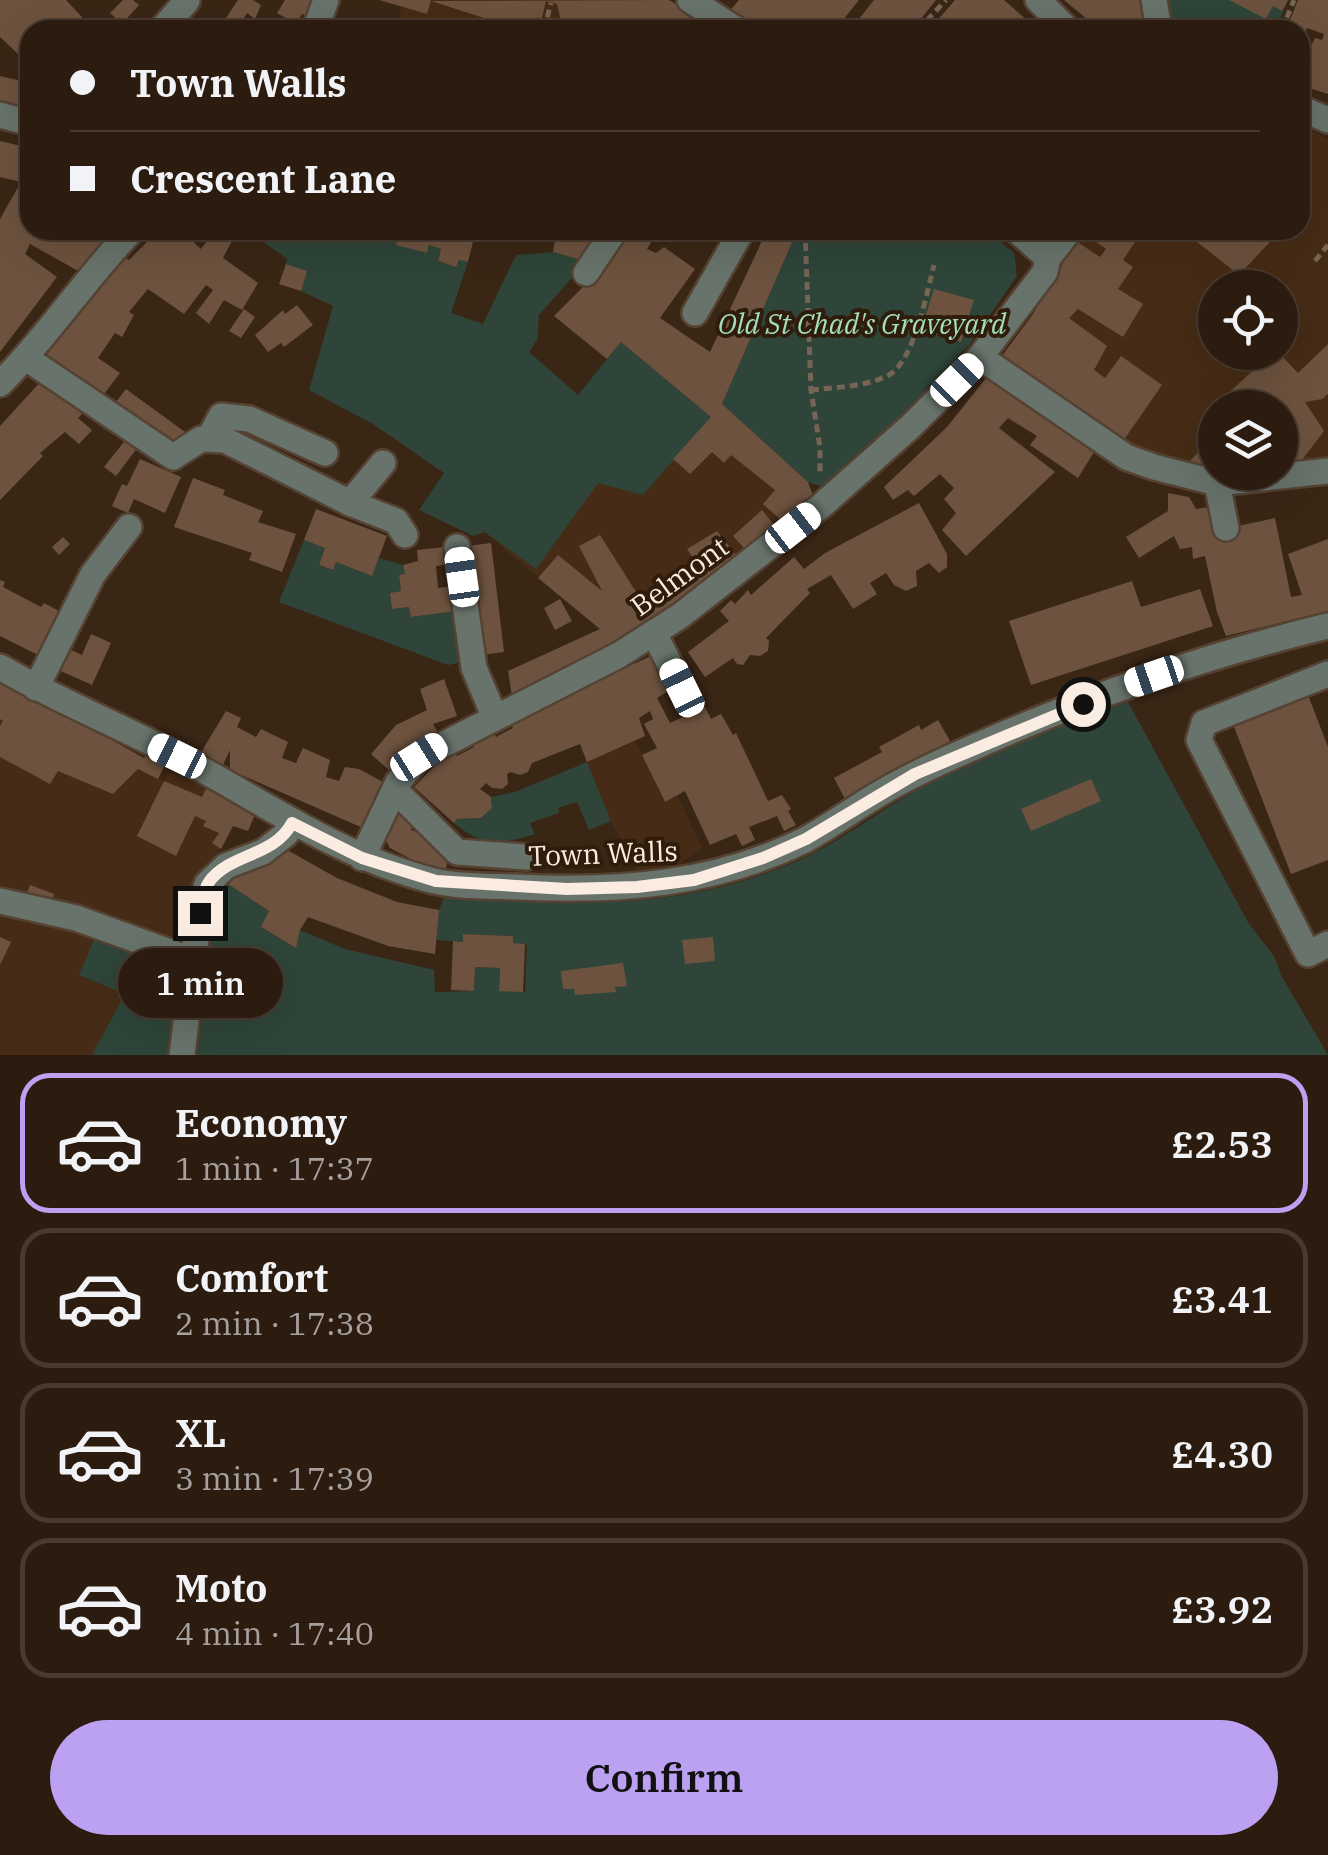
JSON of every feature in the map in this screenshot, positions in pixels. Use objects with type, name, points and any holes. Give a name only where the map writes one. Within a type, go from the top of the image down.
[{"type":"street","points":[[690,0],[718,7]]},
{"type":"street","points":[[1038,0],[1058,20]]},
{"type":"street","points":[[170,20],[187,1]]},
{"type":"street","points":[[0,384],[122,240]]},
{"type":"street","points":[[586,273],[609,240]]},
{"type":"street","points":[[695,313],[736,240]]},
{"type":"street","points":[[1027,240],[1048,258]]},
{"type":"street","name":"Belmont","points":[[362,858],[395,790],[419,757],[619,655],[680,616],[821,506],[911,426],[980,357],[1045,272],[1048,258],[1062,240]]},
{"type":"street","points":[[980,357],[1126,457],[1160,458],[1198,475]]},
{"type":"street","points":[[26,358],[173,457],[201,439],[225,440],[350,503],[396,521],[405,535]]},
{"type":"street","points":[[210,437],[222,416],[250,419],[324,453]]},
{"type":"street","points":[[350,503],[383,464]]},
{"type":"street","points":[[1298,474],[1328,470]]},
{"type":"street","points":[[1218,490],[1226,528]]},
{"type":"street","points":[[36,688],[92,574],[128,527]]},
{"type":"street","points":[[457,547],[474,668],[495,718]]},
{"type":"street","name":"Town Walls","points":[[0,667],[177,756],[292,823],[362,858],[436,881],[567,889],[659,878],[694,880],[763,858],[806,839],[915,774],[1125,686],[1248,645],[1328,626]]},
{"type":"street","points":[[654,633],[682,688]]},
{"type":"street","points":[[1318,957],[1200,740],[1204,724],[1328,674]]},
{"type":"street","points":[[395,790],[457,852],[526,858]]},
{"type":"street","points":[[182,1055],[207,884],[226,866],[262,852],[286,834],[292,823]]},
{"type":"street","points":[[0,901],[76,918],[196,961]]},
{"type":"path","points":[[927,20],[946,0]]},
{"type":"path","points":[[547,20],[551,3]]},
{"type":"path","points":[[805,240],[810,390],[820,448],[821,506]]},
{"type":"path","points":[[1315,261],[1328,244]]},
{"type":"path","points":[[810,390],[866,382],[893,373],[912,343],[934,265]]},
{"type":"shaded area","points":[[376,0],[669,0],[704,20],[399,20],[401,7]]},
{"type":"shaded area","points":[[1310,131],[1328,139],[1328,464],[1302,460],[1298,451],[1298,390],[1198,390],[1198,466],[1151,459],[999,360],[1033,314],[1078,240],[1310,240]]},
{"type":"shaded area","points":[[722,404],[808,482],[813,496],[775,526],[749,554],[600,629],[484,532],[547,445],[643,495]]},
{"type":"shaded area","points":[[0,679],[144,758],[139,769],[164,781],[170,770],[256,812],[248,831],[233,826],[221,849],[192,882],[169,1055],[0,1055]]},
{"type":"shaded area","points":[[639,718],[645,736],[636,741],[664,802],[678,796],[702,848],[673,868],[639,874],[611,821],[580,744]]},
{"type":"green space","points":[[1164,0],[1288,0],[1279,20],[1168,20]]},
{"type":"green space","points":[[261,240],[397,240],[396,245],[427,252],[429,245],[441,249],[438,262],[456,266],[459,260],[468,262],[451,313],[483,324],[516,255],[553,252],[581,260],[585,263],[539,315],[537,340],[529,352],[578,395],[621,342],[711,417],[643,495],[598,483],[536,569],[485,532],[473,536],[419,510],[444,473],[373,424],[309,390],[333,306],[301,291],[306,271],[286,264],[287,259]]},
{"type":"green space","name":"Old St Chad's Graveyard","points":[[793,240],[998,240],[1014,253],[1017,276],[969,345],[885,432],[823,487],[808,482],[722,404]]},
{"type":"green space","points":[[304,540],[325,548],[319,565],[332,570],[336,562],[372,576],[379,558],[403,565],[405,574],[399,575],[401,591],[390,593],[392,609],[409,607],[411,617],[461,610],[466,661],[448,665],[279,602]]},
{"type":"green space","points":[[1128,702],[1249,924],[1274,956],[1282,977],[1328,1055],[190,1055],[211,915],[228,884],[269,911],[262,928],[295,947],[300,930],[345,949],[434,970],[435,992],[474,991],[475,967],[500,968],[499,990],[525,992],[527,945],[513,943],[513,936],[464,934],[463,942],[436,940],[445,895],[614,902],[656,899],[739,882],[820,849],[956,769]]},
{"type":"green space","points":[[587,762],[611,821],[589,830],[577,802],[530,823],[535,834],[492,842],[454,823],[457,819],[481,818],[492,808],[491,797],[515,792]]},
{"type":"green space","points":[[96,935],[148,951],[180,970],[169,1055],[92,1055],[125,994],[79,975]]},
{"type":"building","points":[[0,0],[66,0],[85,20],[20,20],[20,56],[0,37]]},
{"type":"building","points":[[123,0],[139,5],[126,20],[118,20],[110,13]]},
{"type":"building","points":[[238,0],[253,0],[261,5],[255,19],[247,13],[243,20],[225,20]]},
{"type":"building","points":[[285,0],[312,0],[306,16],[302,14],[298,20],[277,13]]},
{"type":"building","points":[[380,0],[431,0],[427,14]]},
{"type":"building","points":[[669,0],[704,20],[559,20],[557,4],[546,1],[541,20],[487,20],[431,1]]},
{"type":"building","points":[[739,0],[859,0],[843,20],[733,20],[726,15]]},
{"type":"building","points":[[874,0],[936,0],[920,20],[858,20]]},
{"type":"building","points":[[955,0],[1004,0],[1027,20],[938,20]]},
{"type":"building","points":[[1064,0],[1145,0],[1146,20],[1088,20]]},
{"type":"building","points":[[1229,0],[1288,0],[1282,11],[1273,6],[1266,19]]},
{"type":"building","points":[[1298,0],[1328,0],[1328,94],[1310,88],[1310,46],[1315,38],[1322,40],[1324,34],[1310,29],[1310,20],[1290,20]]},
{"type":"building","points":[[0,76],[20,81],[20,108],[0,103]]},
{"type":"building","points":[[0,141],[20,146],[20,182],[0,177]]},
{"type":"building","points":[[20,184],[20,240],[109,240],[80,272],[30,244],[25,254],[57,277],[0,352],[0,219]]},
{"type":"building","points":[[149,240],[191,240],[201,249],[208,240],[230,240],[223,258],[258,283],[242,310],[224,300],[209,324],[196,313],[213,290],[206,285],[184,314],[148,289],[129,312],[134,315],[122,337],[115,333],[98,358],[120,373],[101,398],[45,356],[121,255],[129,260]]},
{"type":"building","points":[[397,240],[474,240],[468,262],[459,260],[456,267],[438,261],[441,249],[429,245],[427,253],[396,245]]},
{"type":"building","points":[[555,240],[592,240],[581,260],[553,252]]},
{"type":"building","points":[[616,240],[652,240],[647,249],[656,253],[664,247],[695,269],[660,318],[710,352],[762,240],[793,240],[722,404],[808,482],[813,496],[782,521],[763,504],[775,490],[731,455],[724,463],[712,452],[690,474],[673,459],[711,417],[621,342],[607,359],[554,316],[590,280]]},
{"type":"building","points":[[1094,240],[1136,240],[1123,260],[1133,267],[1118,289],[1143,304],[1123,337],[1078,309],[1069,318],[1107,346],[1094,370],[1105,378],[1121,356],[1162,385],[1121,444],[999,360],[1033,314],[1076,241],[1100,257],[1106,249]]},
{"type":"building","points":[[1195,240],[1225,240],[1272,240],[1244,270],[1233,270]]},
{"type":"building","points":[[286,264],[307,271],[301,291],[279,284]]},
{"type":"building","points":[[934,289],[974,300],[961,342],[921,330]]},
{"type":"building","points":[[297,305],[313,325],[284,347],[281,343],[268,352],[255,335],[283,310],[285,314]]},
{"type":"building","points":[[244,309],[255,317],[241,338],[229,331]]},
{"type":"building","points":[[1328,344],[1328,394],[1305,402],[1324,431],[1298,461],[1298,390],[1232,390],[1253,370],[1298,373]]},
{"type":"building","points":[[990,373],[1099,444],[1078,478],[1030,445],[1037,436],[1008,418],[999,428],[1055,472],[966,556],[942,530],[956,513],[944,499],[954,488],[940,474],[914,496],[908,490],[893,500],[884,487],[947,427]]},
{"type":"building","points":[[43,379],[82,414],[78,418],[92,430],[79,444],[65,432],[40,453],[43,456],[0,500],[0,426]]},
{"type":"building","points":[[126,389],[185,432],[177,443],[166,434],[161,441],[113,406]]},
{"type":"building","points":[[127,438],[138,447],[116,476],[104,467]]},
{"type":"building","points":[[1198,453],[1198,466],[1187,464]]},
{"type":"building","points":[[140,459],[181,477],[165,513],[134,499],[128,513],[112,506]]},
{"type":"building","points":[[193,478],[263,511],[258,522],[296,534],[282,572],[249,560],[252,553],[174,527]]},
{"type":"building","points":[[1168,493],[1189,497],[1196,509],[1214,506],[1219,530],[1275,518],[1291,597],[1302,595],[1288,554],[1328,539],[1328,611],[1226,636],[1205,556],[1193,559],[1192,547],[1180,549],[1174,536],[1139,558],[1126,537],[1168,511]]},
{"type":"building","points":[[919,503],[947,554],[947,567],[939,573],[929,563],[916,571],[917,586],[906,591],[894,585],[886,573],[870,583],[877,594],[853,609],[831,575],[807,589],[810,593],[766,638],[768,651],[760,656],[750,655],[743,665],[733,658],[705,677],[688,652],[729,621],[720,611],[731,600],[735,604],[748,590],[751,595],[794,557],[804,569],[825,553]]},
{"type":"building","points":[[316,509],[387,536],[372,576],[336,562],[333,570],[319,565],[325,548],[304,540]]},
{"type":"building","points":[[762,510],[775,526],[749,554],[733,536]]},
{"type":"building","points":[[717,531],[740,560],[613,651],[513,702],[508,671],[600,629],[538,578],[558,555],[602,591],[579,546],[600,535],[643,603],[682,577],[678,571],[690,564],[698,566],[687,549]]},
{"type":"building","points":[[63,537],[70,544],[59,555],[52,547]]},
{"type":"building","points":[[491,543],[504,652],[481,655],[468,546]]},
{"type":"building","points":[[444,547],[445,565],[436,566],[438,588],[452,586],[456,611],[411,617],[409,607],[392,609],[390,593],[401,591],[399,575],[405,574],[403,565],[418,561],[417,550]]},
{"type":"building","points":[[0,580],[5,582],[3,587],[41,607],[44,603],[59,611],[40,656],[0,636]]},
{"type":"building","points":[[1132,581],[1141,607],[1200,589],[1213,626],[1031,685],[1009,621]]},
{"type":"building","points":[[560,599],[572,621],[555,630],[544,608]]},
{"type":"building","points":[[91,634],[111,643],[92,685],[52,667],[62,646],[82,655]]},
{"type":"building","points":[[651,656],[670,690],[657,698],[670,723],[705,707],[711,719],[721,714],[733,735],[736,733],[768,801],[782,795],[796,825],[784,831],[777,816],[749,827],[755,840],[742,846],[736,834],[710,845],[685,791],[665,802],[642,755],[657,748],[644,724],[653,719],[650,711],[639,718],[645,736],[587,762],[580,744],[532,763],[528,772],[507,774],[508,784],[502,789],[486,783],[480,789],[491,797],[492,808],[481,818],[457,819],[454,823],[414,787],[447,753],[451,751],[457,756],[474,747],[470,740],[492,728],[496,737],[513,728],[509,721]]},
{"type":"building","points":[[0,678],[144,758],[147,751],[167,761],[158,779],[138,769],[113,794],[58,771],[50,784],[0,757]]},
{"type":"building","points":[[444,679],[457,716],[433,724],[440,736],[391,772],[371,754],[396,725],[427,710],[420,689]]},
{"type":"building","points":[[1308,695],[1328,747],[1328,860],[1291,874],[1233,724]]},
{"type":"building","points":[[226,711],[241,718],[237,727],[256,737],[261,729],[288,742],[282,758],[296,763],[303,748],[330,760],[326,777],[339,781],[345,767],[359,769],[383,782],[363,828],[230,770],[230,750],[221,769],[200,754]]},
{"type":"building","points":[[938,720],[950,741],[845,799],[834,778],[882,752],[879,747],[919,725],[921,730]]},
{"type":"building","points":[[1091,779],[1101,801],[1031,831],[1021,809]]},
{"type":"building","points":[[164,781],[202,797],[206,789],[256,812],[248,831],[233,826],[221,849],[212,843],[219,833],[203,826],[206,821],[195,816],[176,856],[137,836]]},
{"type":"building","points":[[401,807],[416,812],[411,830],[440,839],[451,850],[445,871],[422,865],[390,848],[385,839]]},
{"type":"building","points":[[289,851],[337,878],[397,902],[439,910],[435,954],[388,946],[308,917],[296,948],[261,927],[269,911],[228,884],[234,872]]},
{"type":"building","points":[[30,885],[54,894],[48,911],[23,903]]},
{"type":"building","points":[[463,934],[513,936],[513,943],[525,944],[523,992],[499,991],[500,968],[475,967],[474,991],[451,990],[453,941],[463,942]]},
{"type":"building","points":[[0,937],[11,942],[0,965]]},
{"type":"building","points":[[713,937],[715,961],[685,964],[682,940]]},
{"type":"building","points":[[623,963],[627,986],[615,987],[616,992],[575,995],[574,989],[563,989],[561,971]]},
{"type":"route","points":[[200,913],[207,884],[226,866],[262,852],[286,834],[292,823],[362,858],[436,881],[567,889],[694,880],[763,858],[806,839],[915,774],[1083,704]]}]
